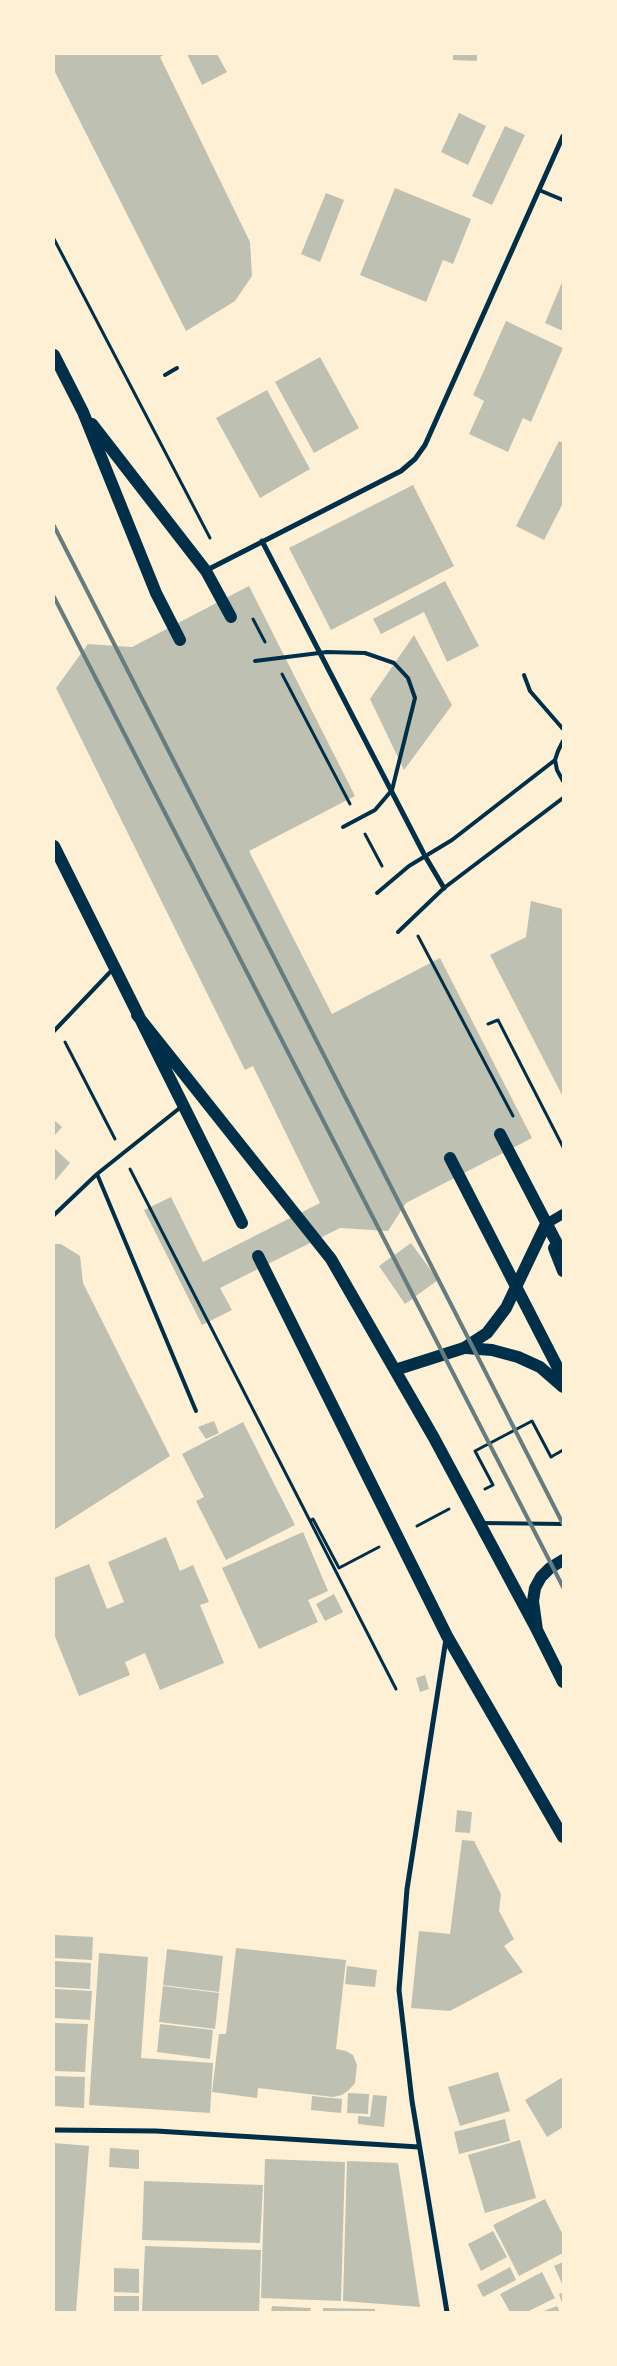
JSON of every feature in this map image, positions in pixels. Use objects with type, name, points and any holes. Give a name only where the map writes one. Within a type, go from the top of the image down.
[{"type":"main road","points":[[54,355],[83,412],[156,593],[180,640]]},
{"type":"main road","points":[[83,412],[206,571],[231,616]]},
{"type":"main road","points":[[54,846],[242,1224]]},
{"type":"main road","points":[[137,1015],[331,1259],[434,1438],[563,1682]]},
{"type":"main road","points":[[500,1134],[563,1254]]},
{"type":"main road","points":[[450,1158],[563,1378]]},
{"type":"main road","points":[[395,1370],[464,1348],[481,1338],[498,1321],[517,1287],[546,1224],[563,1214]]},
{"type":"main road","points":[[546,1224],[563,1271]]},
{"type":"main road","points":[[258,1256],[447,1636],[563,1837]]},
{"type":"main road","points":[[498,1321],[508,1287],[509,1271]]},
{"type":"main road","points":[[464,1348],[492,1350],[518,1357],[540,1367],[563,1387]]},
{"type":"main road","points":[[537,1630],[533,1601],[537,1582],[550,1568],[563,1560]]},
{"type":"street","points":[[206,571],[401,471],[415,459],[425,445],[563,136]]},
{"type":"street","points":[[262,541],[425,856],[444,888]]},
{"type":"street","points":[[447,1636],[407,1888],[399,1990],[402,2033],[447,2312]]},
{"type":"street","points":[[54,2130],[156,2131],[419,2147]]},
{"type":"lane","points":[[539,190],[563,200]]},
{"type":"lane","points":[[165,374],[177,368]]},
{"type":"lane","points":[[254,661],[321,652],[366,654],[394,663],[408,678],[415,698],[411,722],[392,790],[375,810],[343,827]]},
{"type":"lane","points":[[524,675],[530,691],[563,729]]},
{"type":"lane","points":[[563,741],[555,760],[557,770],[563,782]]},
{"type":"lane","points":[[377,893],[390,880],[452,840],[555,760]]},
{"type":"lane","points":[[398,932],[409,919],[444,888],[563,798]]},
{"type":"lane","points":[[54,1031],[114,968]]},
{"type":"lane","points":[[54,1215],[97,1174],[182,1106]]},
{"type":"lane","points":[[97,1174],[196,1411]]},
{"type":"lane","points":[[478,1523],[563,1524]]},
{"type":"path","points":[[54,239],[223,562]]},
{"type":"path","points":[[251,615],[390,880]]},
{"type":"path","points":[[409,919],[513,1117]]},
{"type":"path","points":[[488,1024],[498,1020],[563,1147]]},
{"type":"path","points":[[58,1027],[396,1689]]},
{"type":"path","points":[[493,1485],[475,1451],[532,1421],[551,1457],[563,1450]]},
{"type":"path","points":[[310,1521],[313,1519],[339,1568]]},
{"type":"building","points":[[54,54],[165,54],[160,57],[250,242],[252,276],[235,301],[186,331],[54,70]]},
{"type":"building","points":[[187,54],[217,54],[227,72],[202,85]]},
{"type":"building","points":[[453,54],[477,54],[477,61],[453,60]]},
{"type":"building","points":[[459,113],[486,126],[468,165],[441,152]]},
{"type":"building","points":[[505,126],[525,135],[492,205],[472,196]]},
{"type":"building","points":[[395,188],[471,219],[453,264],[443,260],[426,302],[360,275]]},
{"type":"building","points":[[326,193],[344,200],[320,262],[301,254]]},
{"type":"building","points":[[563,280],[563,331],[545,323]]},
{"type":"building","points":[[506,321],[563,348],[531,422],[523,418],[508,452],[469,434],[484,401],[473,395]]},
{"type":"building","points":[[320,357],[359,428],[314,453],[275,382]]},
{"type":"building","points":[[267,390],[310,469],[260,498],[216,418]]},
{"type":"building","points":[[559,441],[563,443],[563,503],[544,540],[516,526]]},
{"type":"building","points":[[413,485],[454,566],[331,630],[289,548]]},
{"type":"building","points":[[445,581],[479,646],[447,662],[424,612],[381,634],[373,619]]},
{"type":"building","points":[[249,586],[355,796],[249,851],[332,1014],[440,958],[532,1138],[406,1203],[388,1231],[340,1228],[220,1288],[232,1310],[202,1325],[144,1210],[171,1197],[203,1262],[320,1203],[253,1066],[245,1070],[56,688],[88,644],[132,647]]},
{"type":"building","points":[[414,635],[452,705],[404,770],[370,699]]},
{"type":"building","points":[[531,901],[563,909],[563,1097],[490,955],[526,937]]},
{"type":"building","points":[[54,1120],[62,1127],[54,1136]]},
{"type":"building","points":[[54,1148],[70,1163],[54,1182]]},
{"type":"building","points":[[411,1243],[438,1280],[405,1304],[379,1266]]},
{"type":"building","points":[[54,1244],[61,1244],[80,1256],[83,1283],[170,1456],[54,1530]]},
{"type":"building","points":[[214,1421],[219,1433],[206,1439],[198,1427]]},
{"type":"building","points":[[243,1422],[295,1525],[226,1560],[196,1501],[204,1497],[182,1454]]},
{"type":"building","points":[[303,1532],[328,1591],[308,1600],[318,1622],[259,1649],[222,1568]]},
{"type":"building","points":[[166,1537],[180,1571],[193,1565],[209,1602],[200,1605],[224,1663],[160,1690],[145,1653],[125,1662],[130,1675],[79,1696],[54,1634],[54,1578],[89,1564],[107,1609],[124,1602],[108,1562]]},
{"type":"building","points":[[334,1594],[343,1612],[325,1621],[316,1604]]},
{"type":"building","points":[[425,1675],[429,1689],[420,1692],[416,1678]]},
{"type":"building","points":[[457,1810],[472,1812],[470,1833],[455,1832]]},
{"type":"building","points":[[462,1840],[474,1841],[501,1894],[499,1911],[514,1939],[504,1946],[523,1972],[450,2011],[411,2008],[419,1931],[450,1934]]},
{"type":"building","points":[[54,1935],[93,1937],[92,1960],[54,1958]]},
{"type":"building","points":[[236,1948],[346,1960],[336,2049],[353,2055],[357,2065],[355,2083],[349,2090],[342,2095],[333,2097],[258,2088],[257,2098],[212,2092],[219,2034],[226,2034]]},
{"type":"building","points":[[167,1949],[223,1956],[219,1992],[163,1985]]},
{"type":"building","points":[[99,1953],[148,1957],[141,2058],[213,2063],[210,2113],[89,2105]]},
{"type":"building","points":[[54,1961],[91,1963],[90,1989],[54,1987]]},
{"type":"building","points":[[347,1966],[377,1970],[375,1987],[345,1984]]},
{"type":"building","points":[[163,1986],[219,1993],[215,2029],[159,2022]]},
{"type":"building","points":[[54,1989],[92,1991],[90,2020],[54,2018]]},
{"type":"building","points":[[54,2023],[88,2024],[85,2072],[54,2071]]},
{"type":"building","points":[[160,2024],[213,2030],[210,2059],[157,2052]]},
{"type":"building","points":[[498,2072],[510,2111],[460,2126],[448,2087]]},
{"type":"building","points":[[54,2076],[85,2077],[84,2108],[54,2106]]},
{"type":"building","points":[[563,2077],[563,2127],[547,2137],[525,2100]]},
{"type":"building","points":[[348,2093],[369,2094],[368,2114],[347,2113]]},
{"type":"building","points":[[373,2095],[387,2096],[384,2127],[358,2124],[358,2116],[370,2117]]},
{"type":"building","points":[[312,2096],[342,2099],[341,2113],[311,2110]]},
{"type":"building","points":[[505,2119],[510,2141],[459,2154],[454,2132]]},
{"type":"building","points":[[520,2140],[536,2198],[485,2213],[468,2155]]},
{"type":"building","points":[[54,2143],[89,2146],[76,2312],[54,2312]]},
{"type":"building","points":[[110,2148],[139,2150],[139,2169],[109,2167]]},
{"type":"building","points":[[265,2159],[345,2162],[341,2301],[261,2298]]},
{"type":"building","points":[[347,2161],[398,2163],[420,2307],[343,2301]]},
{"type":"building","points":[[144,2181],[263,2185],[260,2243],[142,2240]]},
{"type":"building","points":[[545,2199],[563,2235],[563,2253],[519,2276],[493,2225]]},
{"type":"building","points":[[493,2231],[507,2257],[481,2271],[468,2244]]},
{"type":"building","points":[[145,2246],[261,2250],[259,2312],[142,2312]]},
{"type":"building","points":[[563,2262],[563,2286],[554,2266]]},
{"type":"building","points":[[510,2267],[516,2280],[483,2297],[477,2285]]},
{"type":"building","points":[[114,2268],[139,2269],[139,2293],[114,2292]]},
{"type":"building","points":[[542,2272],[555,2298],[527,2312],[510,2312],[500,2294]]},
{"type":"building","points":[[563,2292],[563,2306],[559,2294]]},
{"type":"building","points":[[114,2296],[139,2296],[139,2312],[114,2312]]},
{"type":"building","points":[[272,2306],[311,2308],[310,2312],[271,2312]]},
{"type":"building","points":[[557,2306],[560,2312],[541,2312]]},
{"type":"building","points":[[323,2308],[375,2309],[375,2312],[323,2312]]},
{"type":"railway","points":[[54,526],[563,1524]]},
{"type":"railway","points":[[54,597],[563,1587]]}]
